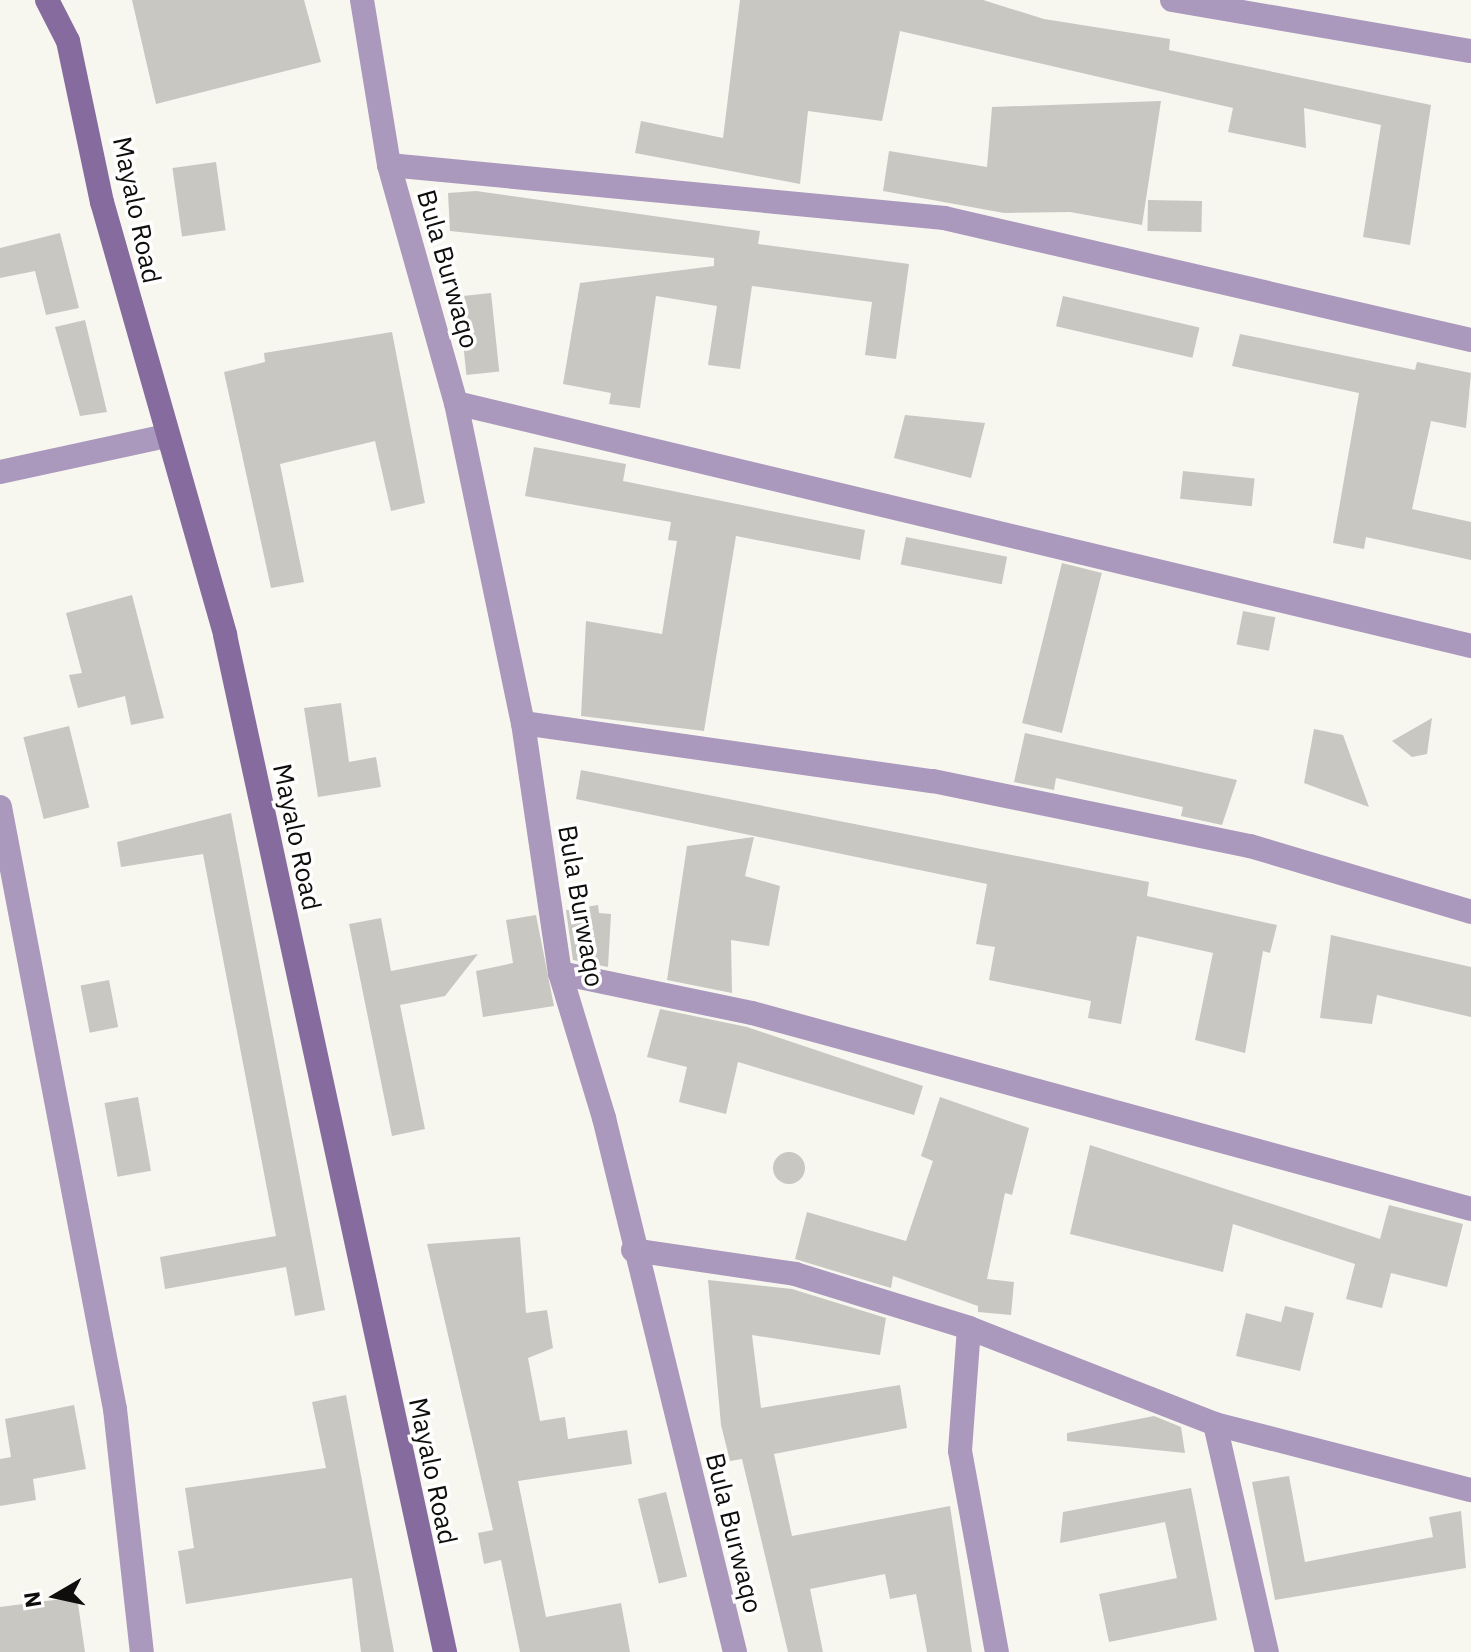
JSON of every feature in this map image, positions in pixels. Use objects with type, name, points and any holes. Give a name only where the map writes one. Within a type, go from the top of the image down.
[{"type":"street","name":"Mayalo Road","points":[[47,0],[68,41],[102,202],[225,635],[445,1652]]},
{"type":"street","name":"Bula Burwaqo","points":[[362,0],[389,165],[456,403],[523,723],[560,973],[735,1652]]},
{"type":"street","points":[[1172,0],[1471,51]]},
{"type":"street","points":[[389,165],[944,218],[1471,340]]},
{"type":"street","points":[[456,403],[1471,646]]},
{"type":"street","points":[[0,472],[166,436]]},
{"type":"street","points":[[523,723],[933,781],[1250,846],[1468,905]]},
{"type":"street","points":[[0,807],[115,1409],[142,1652]]},
{"type":"street","points":[[560,973],[752,1013],[1471,1209]]},
{"type":"street","points":[[633,1250],[795,1274],[969,1328],[1215,1424],[1471,1490]]},
{"type":"street","points":[[969,1328],[960,1451],[997,1652]]},
{"type":"street","points":[[1215,1424],[1267,1652]]},
{"type":"building","points":[[132,0],[304,0],[321,62],[156,104]]},
{"type":"building","points":[[740,0],[983,0],[1044,19],[1170,39],[1169,50],[1431,105],[1410,245],[1363,237],[1381,125],[1304,108],[1306,148],[1228,132],[1233,108],[900,31],[882,121],[808,111],[800,184],[635,153],[641,121],[723,138]]},
{"type":"building","points":[[1161,101],[1142,225],[1070,212],[1004,213],[883,191],[889,151],[987,167],[992,107]]},
{"type":"building","points":[[216,162],[226,230],[182,236],[172,168]]},
{"type":"building","points":[[476,191],[760,231],[758,244],[909,264],[896,359],[865,355],[872,302],[752,286],[740,369],[708,365],[717,306],[656,296],[640,408],[609,404],[611,393],[563,384],[580,283],[714,266],[714,258],[450,231],[448,193]]},
{"type":"building","points":[[1148,200],[1202,201],[1201,232],[1147,231]]},
{"type":"building","points":[[60,233],[79,308],[46,315],[35,271],[0,278],[0,248]]},
{"type":"building","points":[[491,293],[499,372],[466,375],[458,296]]},
{"type":"building","points":[[1063,296],[1199,327],[1192,358],[1056,326]]},
{"type":"building","points":[[85,320],[107,412],[80,416],[55,327]]},
{"type":"building","points":[[392,332],[425,503],[391,511],[375,441],[280,464],[304,582],[271,588],[224,372],[265,362],[264,353]]},
{"type":"building","points":[[1240,334],[1415,370],[1417,362],[1471,373],[1466,428],[1431,421],[1412,509],[1471,522],[1471,560],[1366,537],[1364,549],[1333,543],[1359,393],[1232,366]]},
{"type":"building","points":[[905,415],[985,423],[971,478],[894,458]]},
{"type":"building","points":[[534,447],[626,464],[623,481],[865,530],[860,560],[736,536],[704,731],[581,716],[586,621],[662,634],[677,541],[668,540],[671,522],[525,496]]},
{"type":"building","points":[[1183,471],[1255,479],[1252,506],[1180,499]]},
{"type":"building","points":[[906,537],[1007,557],[1002,584],[901,564]]},
{"type":"building","points":[[1062,563],[1102,573],[1062,733],[1022,723]]},
{"type":"building","points":[[132,595],[164,718],[131,725],[125,696],[78,708],[69,675],[82,673],[66,613]]},
{"type":"building","points":[[1243,611],[1275,617],[1269,651],[1237,644]]},
{"type":"building","points":[[341,703],[349,762],[376,757],[381,787],[318,797],[304,708]]},
{"type":"building","points":[[1432,718],[1427,754],[1412,757],[1392,741]]},
{"type":"building","points":[[69,726],[89,808],[44,819],[23,737]]},
{"type":"building","points":[[1314,729],[1343,735],[1369,807],[1304,783]]},
{"type":"building","points":[[1025,733],[1237,780],[1222,825],[1181,816],[1183,807],[1056,778],[1054,790],[1014,782]]},
{"type":"building","points":[[581,770],[1149,882],[1147,896],[1277,925],[1270,953],[1263,951],[1245,1053],[1195,1040],[1213,953],[1137,936],[1121,1024],[1088,1018],[1091,1001],[989,980],[995,947],[976,944],[987,884],[576,799]]},
{"type":"building","points":[[231,813],[325,1310],[295,1316],[286,1267],[165,1289],[160,1257],[276,1236],[203,854],[121,867],[117,842]]},
{"type":"building","points":[[754,837],[745,876],[780,886],[769,946],[731,940],[732,993],[667,980],[687,846]]},
{"type":"building","points":[[598,905],[599,913],[611,914],[608,967],[573,960],[566,910]]},
{"type":"building","points":[[536,915],[554,1006],[483,1017],[476,971],[513,963],[506,920]]},
{"type":"building","points":[[381,918],[391,971],[478,954],[445,996],[400,1005],[425,1129],[392,1136],[349,924]]},
{"type":"building","points":[[1331,935],[1471,967],[1471,1017],[1377,995],[1372,1024],[1320,1018]]},
{"type":"building","points":[[109,980],[118,1027],[90,1033],[81,986]]},
{"type":"building","points":[[660,1009],[747,1027],[923,1086],[914,1115],[738,1062],[726,1114],[679,1102],[687,1067],[647,1057]]},
{"type":"building","points":[[138,1097],[151,1171],[118,1177],[105,1103]]},
{"type":"building","points":[[940,1097],[1029,1128],[1012,1195],[1005,1193],[987,1279],[1014,1282],[1011,1315],[978,1312],[978,1306],[893,1276],[891,1288],[795,1259],[807,1212],[906,1241],[933,1161],[921,1156]]},
{"type":"building","points":[[1090,1145],[1380,1239],[1389,1205],[1463,1224],[1447,1287],[1391,1273],[1382,1308],[1346,1299],[1355,1264],[1233,1224],[1223,1272],[1070,1234]]},
{"type":"building","points":[[789,1152],[800,1157],[805,1168],[800,1179],[789,1184],[778,1179],[773,1168],[778,1157]]},
{"type":"building","points":[[520,1237],[526,1313],[547,1310],[553,1348],[528,1358],[540,1421],[565,1417],[568,1439],[627,1430],[632,1464],[518,1481],[546,1617],[621,1603],[630,1652],[520,1652],[501,1560],[484,1564],[478,1533],[493,1530],[427,1244]]},
{"type":"building","points":[[708,1280],[792,1289],[886,1318],[880,1355],[752,1335],[761,1408],[900,1385],[907,1428],[774,1454],[792,1536],[950,1506],[972,1652],[927,1652],[916,1594],[890,1599],[885,1574],[810,1589],[823,1652],[788,1652],[742,1459],[730,1461],[721,1425]]},
{"type":"building","points":[[1285,1306],[1314,1313],[1300,1371],[1236,1356],[1246,1313],[1281,1322]]},
{"type":"building","points":[[346,1395],[394,1652],[361,1652],[352,1578],[186,1604],[178,1551],[194,1548],[185,1488],[326,1468],[312,1402]]},
{"type":"building","points":[[74,1405],[86,1469],[33,1479],[36,1500],[0,1506],[0,1459],[11,1457],[5,1419]]},
{"type":"building","points":[[1154,1416],[1181,1427],[1185,1453],[1067,1441],[1067,1433]]},
{"type":"building","points":[[1289,1476],[1305,1562],[1433,1537],[1429,1517],[1461,1511],[1466,1568],[1275,1600],[1252,1482]]},
{"type":"building","points":[[1191,1488],[1217,1620],[1109,1642],[1099,1594],[1177,1578],[1165,1522],[1060,1543],[1063,1512]]},
{"type":"building","points":[[666,1492],[687,1576],[659,1583],[638,1499]]},
{"type":"building","points":[[77,1597],[85,1652],[0,1652],[0,1607]]}]
